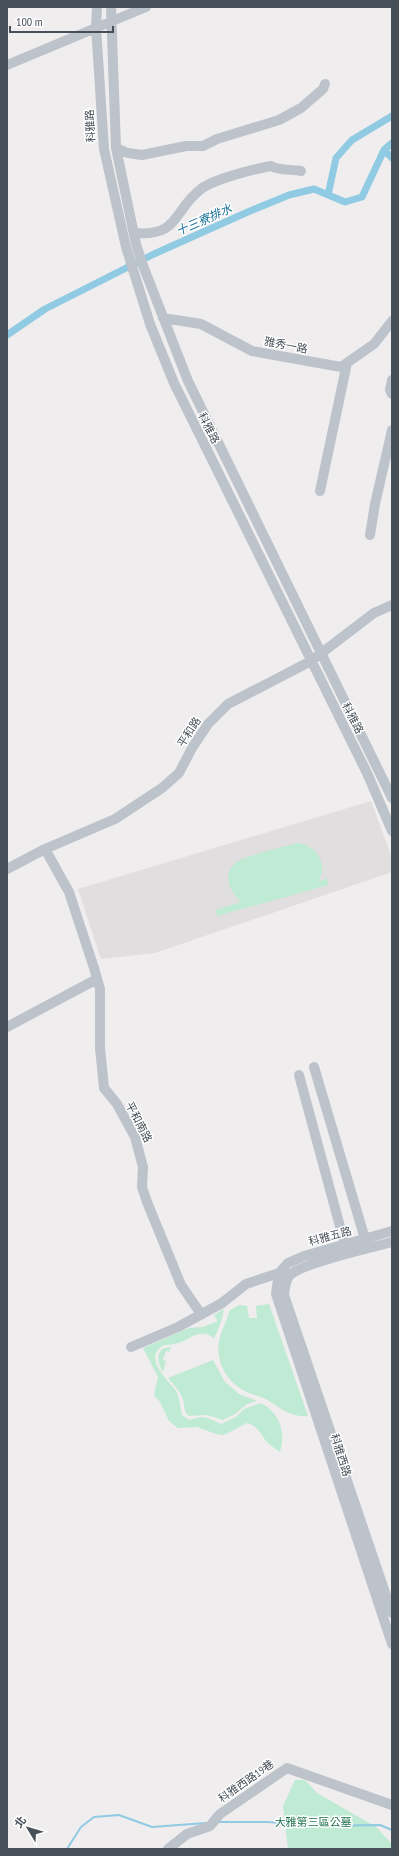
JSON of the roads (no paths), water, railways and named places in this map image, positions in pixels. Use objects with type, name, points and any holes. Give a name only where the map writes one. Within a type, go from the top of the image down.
[{"type":"street","name":"科雅路","points":[[97,7],[96,27],[104,149],[132,270],[150,324],[174,383],[368,773],[392,831]]},
{"type":"street","name":"科雅路","points":[[111,7],[110,22],[116,148],[136,244],[142,264],[188,381],[392,798]]},
{"type":"street","points":[[7,65],[146,7]]},
{"type":"street","points":[[116,148],[128,153],[142,155],[186,146],[203,146],[217,139],[279,120],[301,108],[323,89],[325,84]]},
{"type":"street","points":[[134,233],[148,234],[168,227],[178,218],[188,200],[201,189],[212,183],[271,166],[279,170],[289,169],[301,171]]},
{"type":"street","name":"雅秀一路","points":[[163,318],[201,324],[252,351],[341,368],[374,344],[392,321]]},
{"type":"street","points":[[320,491],[347,363]]},
{"type":"street","points":[[392,380],[390,390],[392,394]]},
{"type":"street","points":[[370,535],[375,504],[392,430]]},
{"type":"street","name":"平和路","points":[[7,869],[45,849],[115,819],[162,788],[179,773],[192,748],[208,724],[228,704],[311,661],[374,614],[392,605]]},
{"type":"street","name":"平和南路","points":[[45,849],[69,892],[100,989],[100,1048],[104,1088],[117,1104],[135,1137],[140,1151],[143,1168],[142,1187],[147,1202],[181,1285],[200,1314]]},
{"type":"street","points":[[7,1027],[97,979]]},
{"type":"street","points":[[314,1067],[365,1239]]},
{"type":"street","points":[[298,1075],[345,1245]]},
{"type":"street","name":"科雅五路","points":[[279,1273],[288,1263],[304,1256],[392,1231]]},
{"type":"street","name":"科雅五路","points":[[291,1274],[310,1265],[392,1242]]},
{"type":"street","points":[[131,1347],[178,1327],[222,1303],[246,1284],[279,1273],[291,1274]]},
{"type":"street","name":"科雅西路","points":[[279,1273],[276,1294],[392,1644]]},
{"type":"street","name":"科雅西路","points":[[291,1274],[287,1279],[284,1295],[392,1613]]},
{"type":"street","name":"科雅西路19巷","points":[[168,1849],[187,1834],[212,1823],[220,1814],[287,1768],[392,1805]]},
{"type":"waterway","points":[[328,195],[336,158],[352,140],[392,116]]},
{"type":"waterway","name":"十三寮排水","points":[[7,335],[45,309],[154,254],[289,195],[314,189],[345,202],[362,197],[384,150],[392,143]]},
{"type":"waterway","points":[[384,150],[392,158]]},
{"type":"waterway","points":[[67,1849],[81,1827],[94,1817],[119,1815],[152,1827],[206,1823]]},
{"type":"waterway","points":[[218,1822],[268,1822],[318,1826],[380,1825],[392,1830]]},
{"type":"park label","name":"大雅第三區公墓","points":[[313,1822]]}]
